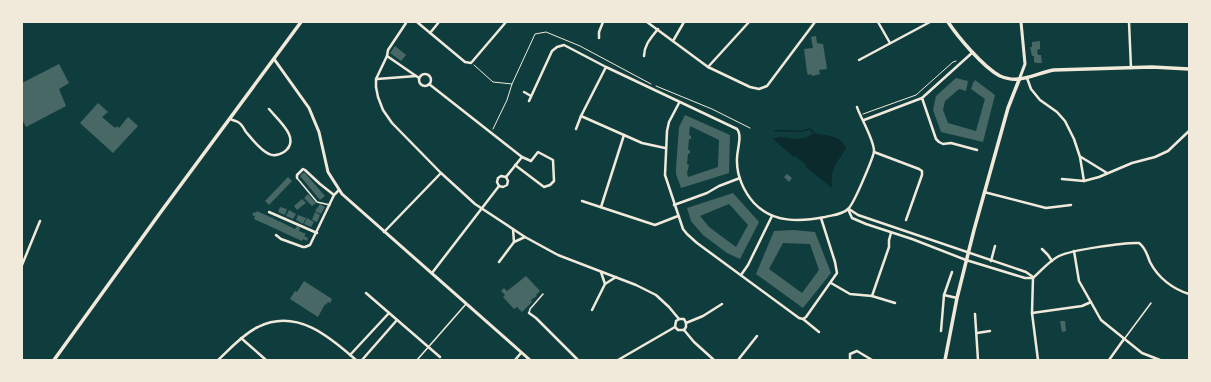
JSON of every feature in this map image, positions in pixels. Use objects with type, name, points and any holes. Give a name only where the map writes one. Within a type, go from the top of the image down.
[{"type":"main road","points":[[54,360],[301,22]]},
{"type":"main road","points":[[948,22],[973,52],[995,73],[1005,78],[1019,80],[1045,71],[1054,70],[1131,68],[1189,69]]},
{"type":"main road","points":[[945,360],[966,260],[1008,108],[1019,80]]},
{"type":"street","points":[[405,22],[406,23],[388,50],[387,56],[376,79],[378,97],[383,110],[392,123],[441,173],[475,204],[558,255],[636,285],[656,295],[686,323]]},
{"type":"street","points":[[417,22],[464,62],[471,63],[506,22]]},
{"type":"street","points":[[430,33],[439,22]]},
{"type":"street","points":[[599,38],[604,22]]},
{"type":"street","points":[[647,22],[708,68],[750,87],[759,89],[767,86],[815,22]]},
{"type":"street","points":[[673,41],[684,22]]},
{"type":"street","points":[[708,68],[750,22]]},
{"type":"street","points":[[878,22],[890,44]]},
{"type":"street","points":[[859,60],[930,22]]},
{"type":"street","points":[[1019,80],[1025,64],[1021,22]]},
{"type":"street","points":[[1129,22],[1131,68]]},
{"type":"street","points":[[644,56],[644,50],[648,41],[658,29]]},
{"type":"street","points":[[529,101],[552,51],[557,47],[564,45],[606,67],[737,129],[740,132],[737,161],[740,178],[745,190],[754,203],[772,216],[795,221],[821,218],[843,212],[848,209],[854,200],[874,152],[864,120],[859,114],[857,106]]},
{"type":"street","points":[[864,120],[922,98],[973,52]]},
{"type":"street","points":[[387,56],[419,78],[421,85],[425,86],[429,84]]},
{"type":"street","points":[[274,60],[306,104],[315,120],[328,172],[338,190],[530,360]]},
{"type":"street","points":[[576,129],[606,67]]},
{"type":"street","points":[[419,78],[421,75],[427,75],[430,79],[429,84]]},
{"type":"street","points":[[376,79],[416,76]]},
{"type":"street","points":[[1027,78],[1031,89],[1040,100],[1057,112],[1065,121],[1074,139],[1080,157],[1084,181]]},
{"type":"street","points":[[429,84],[522,157],[531,161],[538,152],[553,160],[554,181],[550,185],[544,187],[515,165]]},
{"type":"street","points":[[524,92],[531,96]]},
{"type":"street","points":[[922,98],[936,139],[939,142],[943,144],[951,143],[977,150]]},
{"type":"street","points":[[679,102],[669,122],[667,131],[665,148],[665,175],[678,216],[687,234],[820,332]]},
{"type":"street","points":[[230,119],[240,123],[256,143],[267,153],[273,155],[278,154],[285,151],[289,147],[291,139],[284,126],[269,110]]},
{"type":"street","points":[[581,116],[642,143],[665,148]]},
{"type":"street","points":[[1062,180],[1084,181],[1099,177],[1132,163],[1155,157],[1168,151],[1189,130]]},
{"type":"street","points":[[601,207],[624,135]]},
{"type":"street","points":[[874,152],[922,171],[922,175],[906,220]]},
{"type":"street","points":[[506,177],[522,157]]},
{"type":"street","points":[[1080,157],[1107,173]]},
{"type":"street","points":[[297,178],[297,175],[303,169],[334,195]]},
{"type":"street","points":[[384,232],[441,173]]},
{"type":"street","points":[[499,186],[497,182],[498,178],[501,176],[506,177]]},
{"type":"street","points":[[499,186],[503,187],[507,185],[508,180],[506,177]]},
{"type":"street","points":[[674,205],[707,193],[719,186],[740,178]]},
{"type":"street","points":[[432,273],[499,186]]},
{"type":"street","points":[[276,235],[281,239],[305,247],[312,243],[334,195],[338,190]]},
{"type":"street","points":[[984,192],[1046,208],[1072,205]]},
{"type":"street","points":[[582,201],[655,225],[678,216]]},
{"type":"street","points":[[848,209],[852,218],[866,224],[912,239],[966,260],[1025,278],[1033,278],[1052,261],[1063,254],[1074,251],[1139,243],[1143,246],[1154,268],[1164,280],[1189,294]]},
{"type":"street","points":[[848,209],[858,215],[1026,272],[1033,278]]},
{"type":"street","points":[[269,212],[316,233]]},
{"type":"street","points":[[741,275],[748,265],[772,216]]},
{"type":"street","points":[[803,318],[831,283],[838,270],[821,218]]},
{"type":"street","points":[[22,265],[40,221]]},
{"type":"street","points":[[513,228],[514,242]]},
{"type":"street","points":[[872,296],[889,247],[891,233]]},
{"type":"street","points":[[912,239],[913,234]]},
{"type":"street","points":[[500,262],[514,242],[525,236]]},
{"type":"street","points":[[991,261],[996,246]]},
{"type":"street","points":[[1042,249],[1052,261]]},
{"type":"street","points":[[1074,251],[1078,279],[1101,320],[1146,355],[1160,360]]},
{"type":"street","points":[[601,272],[605,284]]},
{"type":"street","points":[[941,331],[944,295],[952,272]]},
{"type":"street","points":[[592,310],[605,284],[616,277]]},
{"type":"street","points":[[1033,278],[1032,313],[1038,360]]},
{"type":"street","points":[[831,283],[850,294],[872,296],[895,303]]},
{"type":"street","points":[[366,292],[440,357]]},
{"type":"street","points":[[944,295],[957,298]]},
{"type":"street","points":[[1032,313],[1082,306],[1091,302]]},
{"type":"street","points":[[686,323],[703,316],[722,304]]},
{"type":"street","points":[[350,355],[389,312]]},
{"type":"street","points":[[529,313],[536,318],[578,360]]},
{"type":"street","points":[[975,314],[978,360]]},
{"type":"street","points":[[675,327],[676,321],[680,319]]},
{"type":"street","points":[[362,360],[397,320]]},
{"type":"street","points":[[218,360],[241,338],[257,327],[275,321],[293,321],[310,326],[322,332],[356,360]]},
{"type":"street","points":[[684,330],[686,323]]},
{"type":"street","points":[[675,327],[678,330],[684,330]]},
{"type":"street","points":[[618,360],[675,327]]},
{"type":"street","points":[[684,330],[694,342],[714,360]]},
{"type":"street","points":[[977,333],[990,331]]},
{"type":"street","points":[[738,360],[757,336]]},
{"type":"street","points":[[241,338],[266,360]]},
{"type":"street","points":[[1109,360],[1124,339]]},
{"type":"street","points":[[850,360],[850,354],[857,351],[872,360]]},
{"type":"street","points":[[515,360],[521,353]]},
{"type":"lane","points":[[297,178],[317,202],[330,205]]},
{"type":"lane","points":[[529,313],[544,294]]},
{"type":"lane","points":[[1124,339],[1152,303]]},
{"type":"lane","points":[[417,360],[466,304]]},
{"type":"path","points":[[493,128],[507,100],[512,84],[535,34],[546,32],[580,46],[654,85],[712,109],[750,128]]},
{"type":"path","points":[[862,114],[916,95],[953,62],[962,62]]},
{"type":"path","points":[[471,63],[493,82],[512,84]]},
{"type":"water","points":[[815,133],[838,139],[844,144],[846,149],[837,162],[832,173],[832,188],[773,139],[783,137],[799,139]]},
{"type":"building","points":[[816,36],[817,43],[823,44],[827,69],[819,70],[820,74],[812,76],[811,74],[808,75],[807,72],[804,49],[813,48],[811,37]]},
{"type":"building","points":[[1040,41],[1040,49],[1037,50],[1038,55],[1041,55],[1042,63],[1036,63],[1034,62],[1034,56],[1032,56],[1030,47],[1032,47],[1032,42]]},
{"type":"building","points":[[395,46],[406,55],[401,61],[390,53]]},
{"type":"building","points":[[59,64],[69,83],[59,89],[66,106],[26,127],[22,119],[22,83]]},
{"type":"building","points":[[956,78],[968,81],[966,91],[959,89],[945,101],[943,110],[948,123],[976,131],[985,99],[971,89],[975,80],[995,95],[983,142],[941,132],[933,110],[936,96]]},
{"type":"building","points":[[98,103],[108,112],[102,117],[115,128],[117,126],[119,128],[128,117],[138,126],[113,153],[80,123]]},
{"type":"building","points":[[685,115],[730,135],[729,173],[681,188],[676,174],[679,127]],"holes":[[[690,126],[719,140],[718,167],[688,177],[687,173],[689,165],[687,164],[688,154],[690,153],[690,150],[688,150],[689,139],[691,139],[691,136],[689,135]]]},
{"type":"building","points":[[304,172],[325,196],[320,200],[300,176]]},
{"type":"building","points":[[787,174],[792,178],[789,182],[784,177]]},
{"type":"building","points":[[288,177],[292,181],[269,205],[265,201]]},
{"type":"building","points":[[733,193],[759,222],[740,259],[727,253],[703,235],[691,221],[687,208]],"holes":[[[729,204],[748,225],[736,247],[709,227],[700,216]]]},
{"type":"building","points":[[308,194],[316,203],[312,206],[304,198]]},
{"type":"building","points":[[302,199],[306,203],[297,210],[294,206]]},
{"type":"building","points":[[320,204],[325,207],[321,214],[315,211]]},
{"type":"building","points":[[280,207],[287,209],[285,215],[278,212]]},
{"type":"building","points":[[289,210],[296,214],[293,219],[286,216]]},
{"type":"building","points":[[257,211],[295,229],[297,226],[300,228],[299,231],[306,234],[304,236],[308,238],[307,241],[303,239],[302,241],[254,219],[255,216],[252,215]]},
{"type":"building","points":[[315,212],[320,215],[317,222],[312,220]]},
{"type":"building","points":[[298,215],[306,218],[303,224],[296,220]]},
{"type":"building","points":[[307,218],[314,222],[311,227],[304,224]]},
{"type":"building","points":[[793,230],[815,232],[831,273],[803,308],[756,274],[774,231]],"holes":[[[783,243],[810,244],[819,270],[802,293],[769,269]]]},
{"type":"building","points":[[526,276],[540,291],[522,312],[517,307],[514,309],[503,297],[505,295],[501,291],[504,288],[507,291]]},
{"type":"building","points":[[304,281],[332,299],[330,303],[328,302],[326,305],[325,304],[318,317],[290,299],[295,291],[297,292]]},
{"type":"building","points":[[1060,321],[1065,321],[1066,331],[1062,332]]},
{"type":"waterway","points":[[775,131],[801,131],[809,129],[812,130],[813,134]]}]
